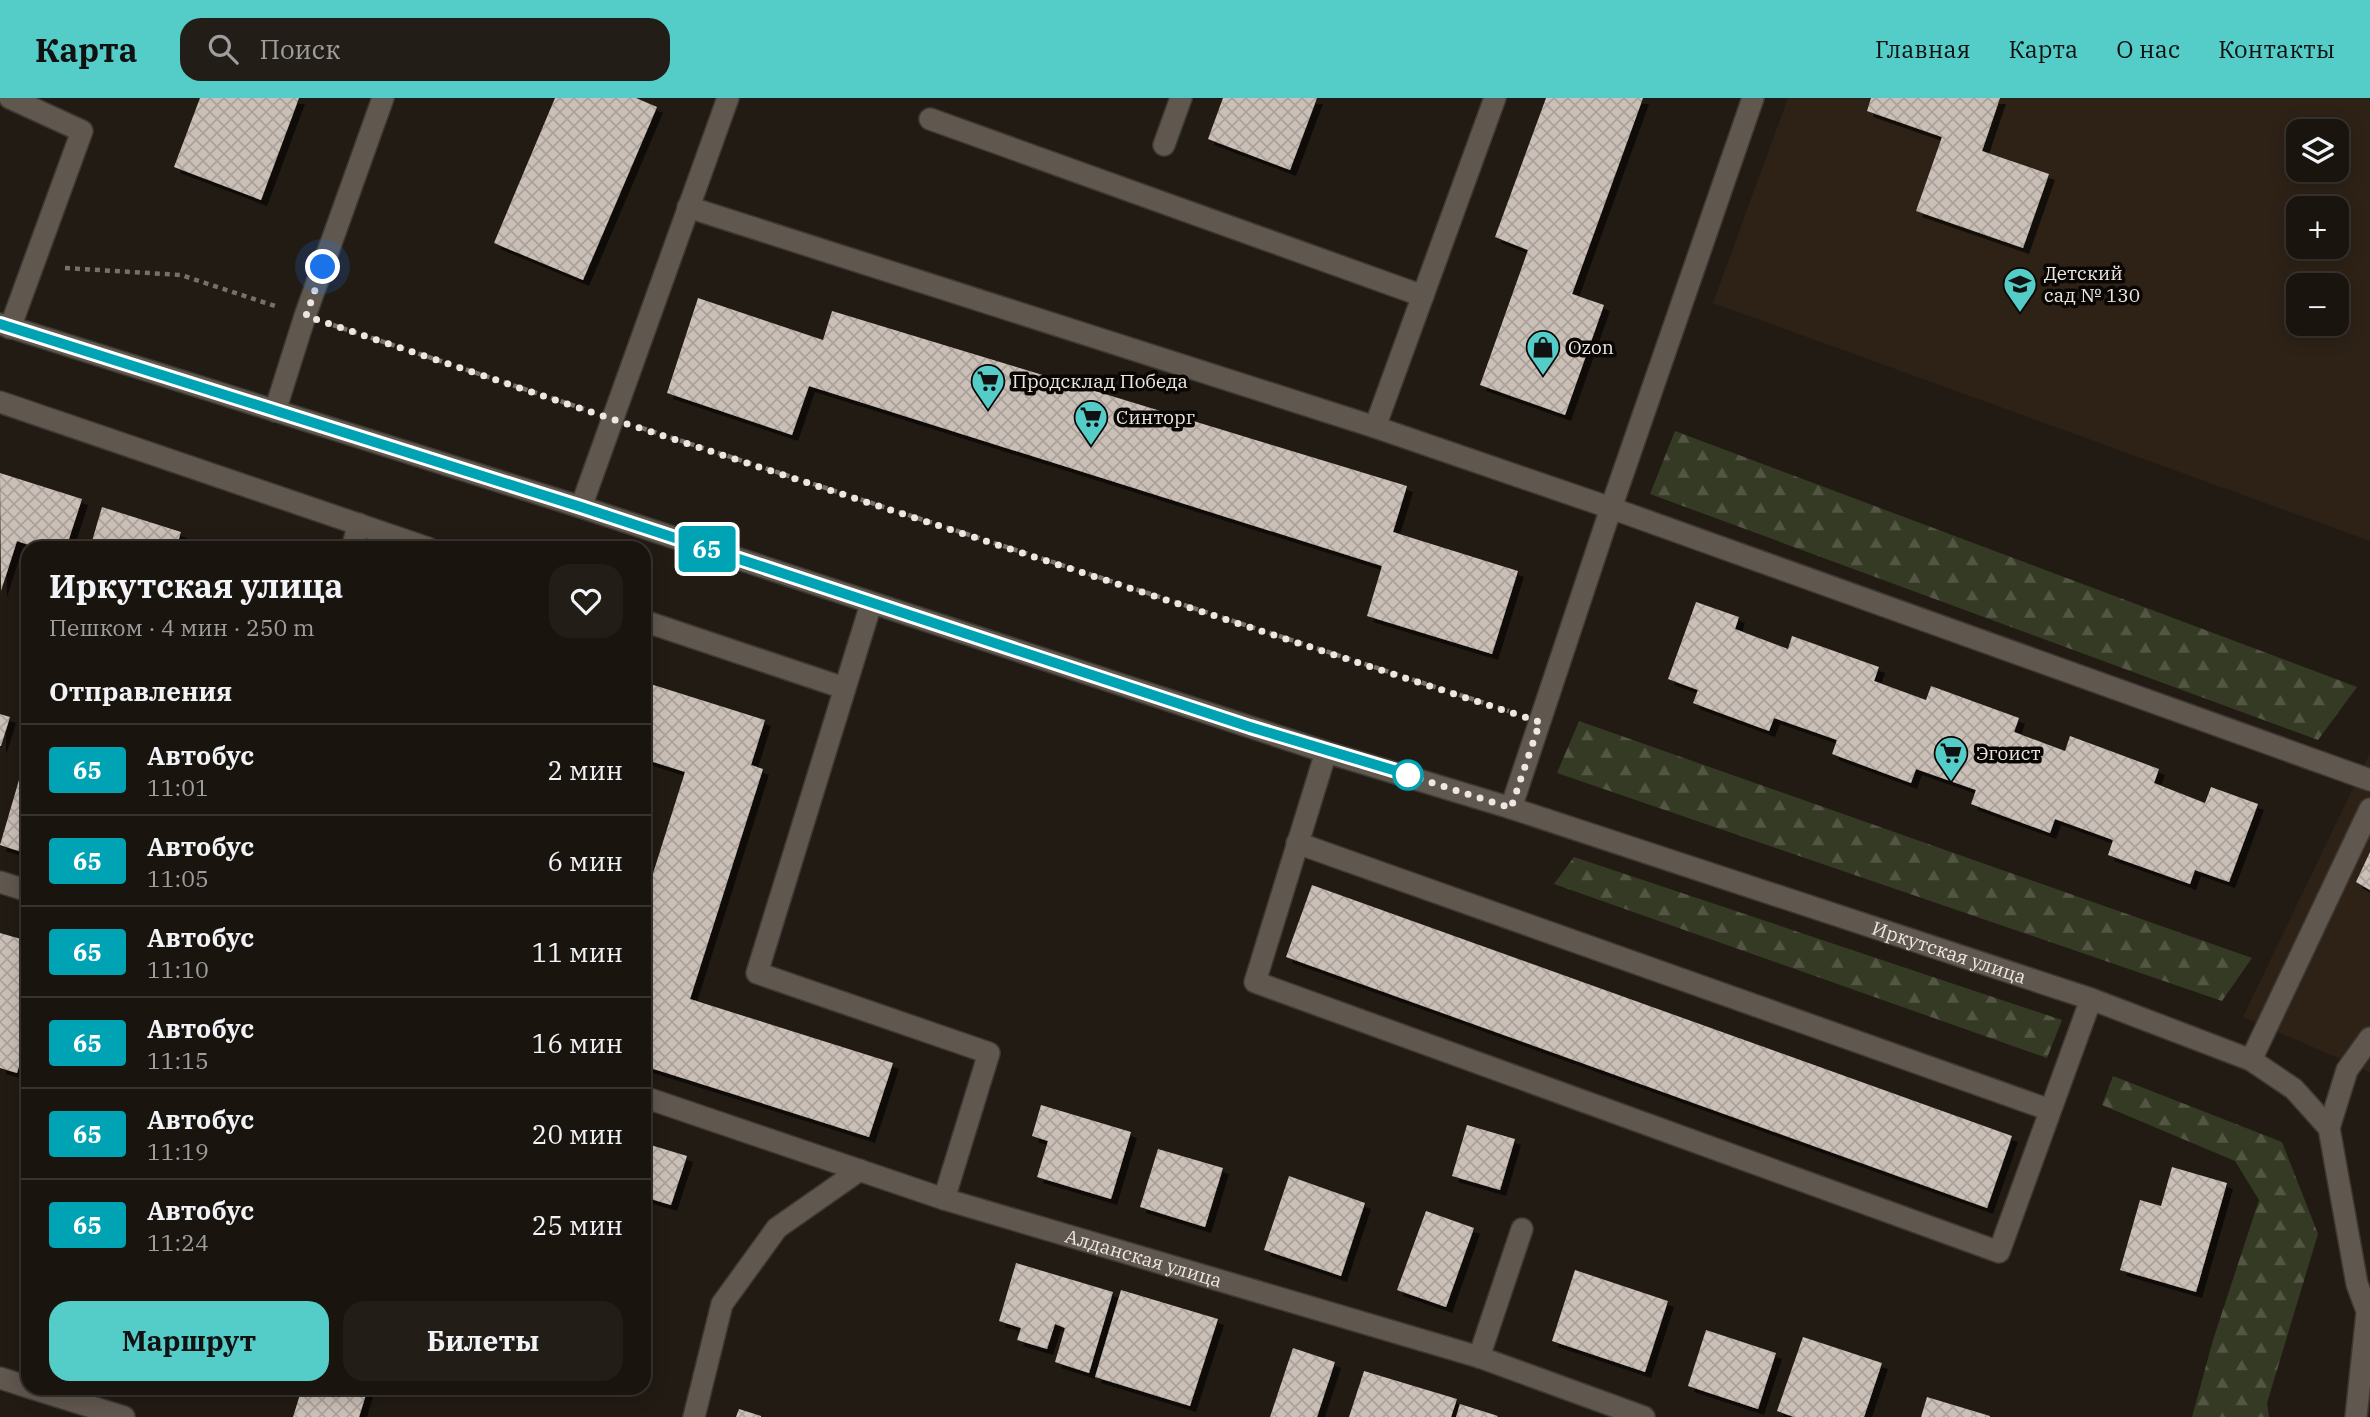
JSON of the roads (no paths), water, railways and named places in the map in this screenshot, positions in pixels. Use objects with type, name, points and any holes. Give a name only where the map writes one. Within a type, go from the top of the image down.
[{"type":"street","points":[[5,326],[82,131],[10,98]]},
{"type":"street","points":[[275,411],[383,98]]},
{"type":"street","points":[[581,507],[729,98]]},
{"type":"street","points":[[1164,145],[1181,98]]},
{"type":"street","points":[[1375,427],[1495,98]]},
{"type":"street","points":[[1511,808],[1611,508],[1753,98]]},
{"type":"street","points":[[930,119],[1423,296]]},
{"type":"street","points":[[688,207],[1375,427],[1611,508],[2370,780]]},
{"type":"street","name":"Иркутская улица","points":[[5,326],[581,507],[871,604],[1326,752],[1511,808],[2091,999],[2251,1060],[2294,1089],[2329,1128]]},
{"type":"street","points":[[0,402],[408,541]]},
{"type":"street","points":[[354,541],[359,524]]},
{"type":"street","points":[[871,604],[757,973],[989,1053],[944,1199]]},
{"type":"street","points":[[651,623],[844,688]]},
{"type":"street","points":[[1326,752],[1255,982],[1999,1252],[2091,999]]},
{"type":"street","points":[[2251,1060],[2370,810]]},
{"type":"street","points":[[1297,843],[2050,1110]]},
{"type":"street","points":[[0,882],[21,889]]},
{"type":"street","points":[[2356,1417],[2368,1316],[2357,1284],[2329,1128],[2347,1070],[2370,1038]]},
{"type":"street","name":"Алданская улица","points":[[651,1099],[944,1199],[1479,1357],[1644,1417]]},
{"type":"street","points":[[694,1417],[722,1304],[777,1228],[860,1170]]},
{"type":"street","points":[[1479,1357],[1522,1229]]},
{"type":"street","points":[[0,1378],[21,1384]]},
{"type":"street","points":[[55,1395],[124,1417]]},
{"type":"place","name":"Детский сад № 130","points":[[2020,314]]},
{"type":"place","name":"Ozon","points":[[1543,377]]},
{"type":"place","name":"Продсклад Победа","points":[[988,411]]},
{"type":"place","name":"Синторг","points":[[1091,447]]},
{"type":"place","name":"Эгоист","points":[[1951,783]]}]
